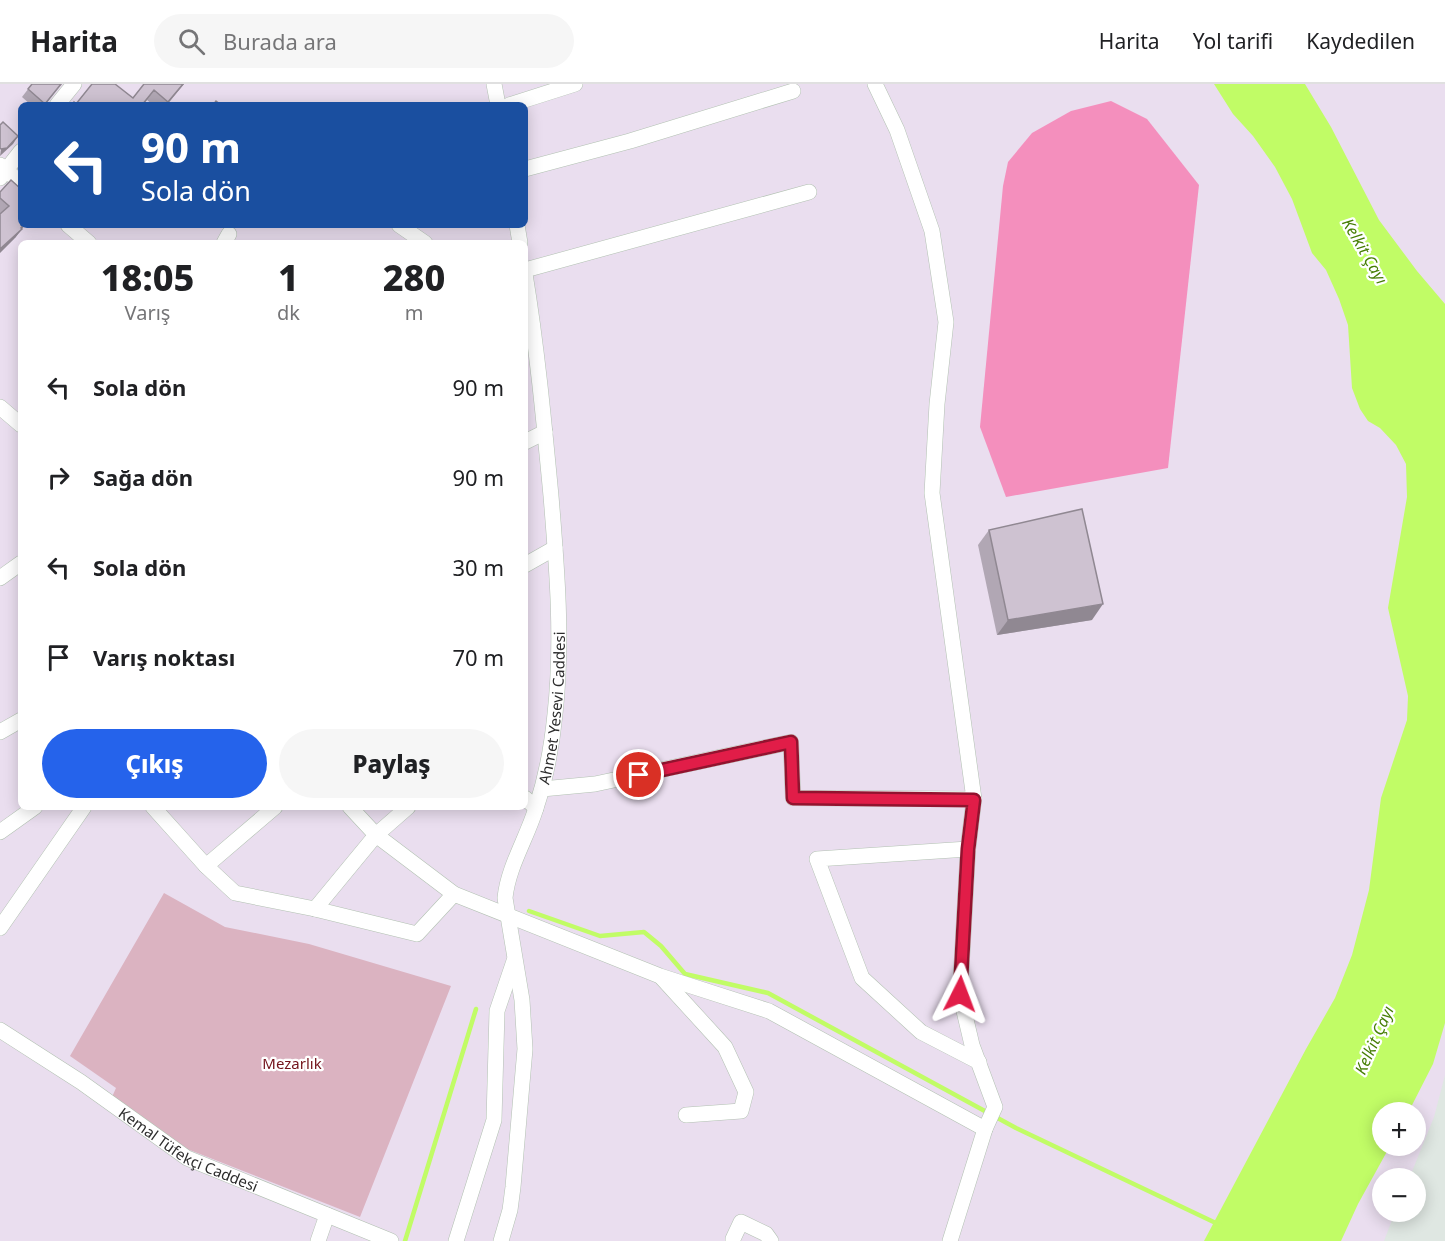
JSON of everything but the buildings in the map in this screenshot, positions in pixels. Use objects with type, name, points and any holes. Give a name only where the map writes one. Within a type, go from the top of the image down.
[{"type":"street","points":[[59,102],[74,84]]},
{"type":"street","points":[[495,84],[498,102]]},
{"type":"street","points":[[518,102],[575,84]]},
{"type":"street","points":[[875,84],[897,130],[932,231],[946,322],[937,404],[932,494],[974,800],[968,849],[960,994],[972,1045],[979,1062],[989,1119],[950,1241]]},
{"type":"street","points":[[528,169],[793,92]]},
{"type":"street","points":[[18,154],[2,171],[18,181]]},
{"type":"street","points":[[528,271],[809,192]]},
{"type":"street","points":[[75,228],[86,240]]},
{"type":"street","points":[[403,228],[421,240]]},
{"type":"street","name":"Ahmet Yesevi Caddesi","points":[[501,1241],[510,1210],[513,1187],[525,1049],[522,1000],[506,914],[506,884],[531,803],[542,789],[557,691],[558,624],[555,548],[545,432],[528,310]]},
{"type":"street","points":[[2,411],[18,423]]},
{"type":"street","points":[[528,440],[545,432]]},
{"type":"street","points":[[528,563],[555,548]]},
{"type":"street","points":[[0,578],[18,565]]},
{"type":"street","points":[[0,732],[18,722]]},
{"type":"street","points":[[542,789],[595,784],[791,742],[793,798],[974,800]]},
{"type":"street","points":[[0,832],[31,810]]},
{"type":"street","points":[[0,928],[82,810]]},
{"type":"street","points":[[156,810],[206,866],[235,893],[315,909],[417,934],[454,894]]},
{"type":"street","points":[[206,866],[271,810]]},
{"type":"street","points":[[353,810],[376,835],[454,894],[660,976],[769,1011],[989,1119]]},
{"type":"street","points":[[315,909],[376,835],[405,810]]},
{"type":"street","points":[[968,849],[817,859],[862,978],[921,1032],[979,1062]]},
{"type":"street","points":[[456,1241],[494,1120],[497,1011],[514,961]]},
{"type":"street","points":[[660,976],[725,1047],[746,1092],[741,1111],[686,1115]]},
{"type":"street","name":"Kemal Tüfekçi Caddesi","points":[[0,1030],[81,1082],[187,1158],[391,1241]]},
{"type":"street","points":[[318,1241],[327,1215]]},
{"type":"street","points":[[733,1241],[741,1222],[766,1234],[771,1241]]},
{"type":"shaded area","points":[[1111,101],[1147,119],[1199,185],[1168,468],[1006,497],[980,427],[1003,186],[1008,162],[1032,133],[1071,111]]},
{"type":"shaded area","points":[[1445,1075],[1445,1241],[1384,1241],[1391,1222],[1426,1222],[1426,1168],[1413,1168],[1418,1156],[1426,1156],[1426,1137],[1434,1117]]},
{"type":"green space","name":"Mezarlık","points":[[164,893],[225,927],[309,944],[451,986],[360,1217],[182,1147],[112,1097],[116,1088],[70,1056]]},
{"type":"water","name":"Kelkit Çayı","points":[[1214,84],[1305,84],[1331,127],[1379,220],[1445,304],[1445,1023],[1433,1064],[1414,1102],[1372,1102],[1372,1156],[1384,1156],[1378,1168],[1372,1168],[1372,1179],[1341,1241],[1204,1241],[1335,998],[1352,955],[1369,890],[1381,798],[1407,720],[1408,696],[1388,608],[1407,497],[1406,464],[1396,445],[1380,428],[1368,421],[1360,409],[1352,388],[1348,325],[1339,299],[1326,270],[1312,253],[1292,199],[1275,167],[1253,136],[1233,114]]},
{"type":"waterway","points":[[529,911],[600,936],[644,932],[661,946],[685,974],[768,993],[1016,1128],[1220,1225]]},
{"type":"waterway","points":[[405,1241],[476,1009]]},
{"type":"route","points":[[639,775],[791,742],[793,798],[974,800],[968,849],[960,994]]}]
